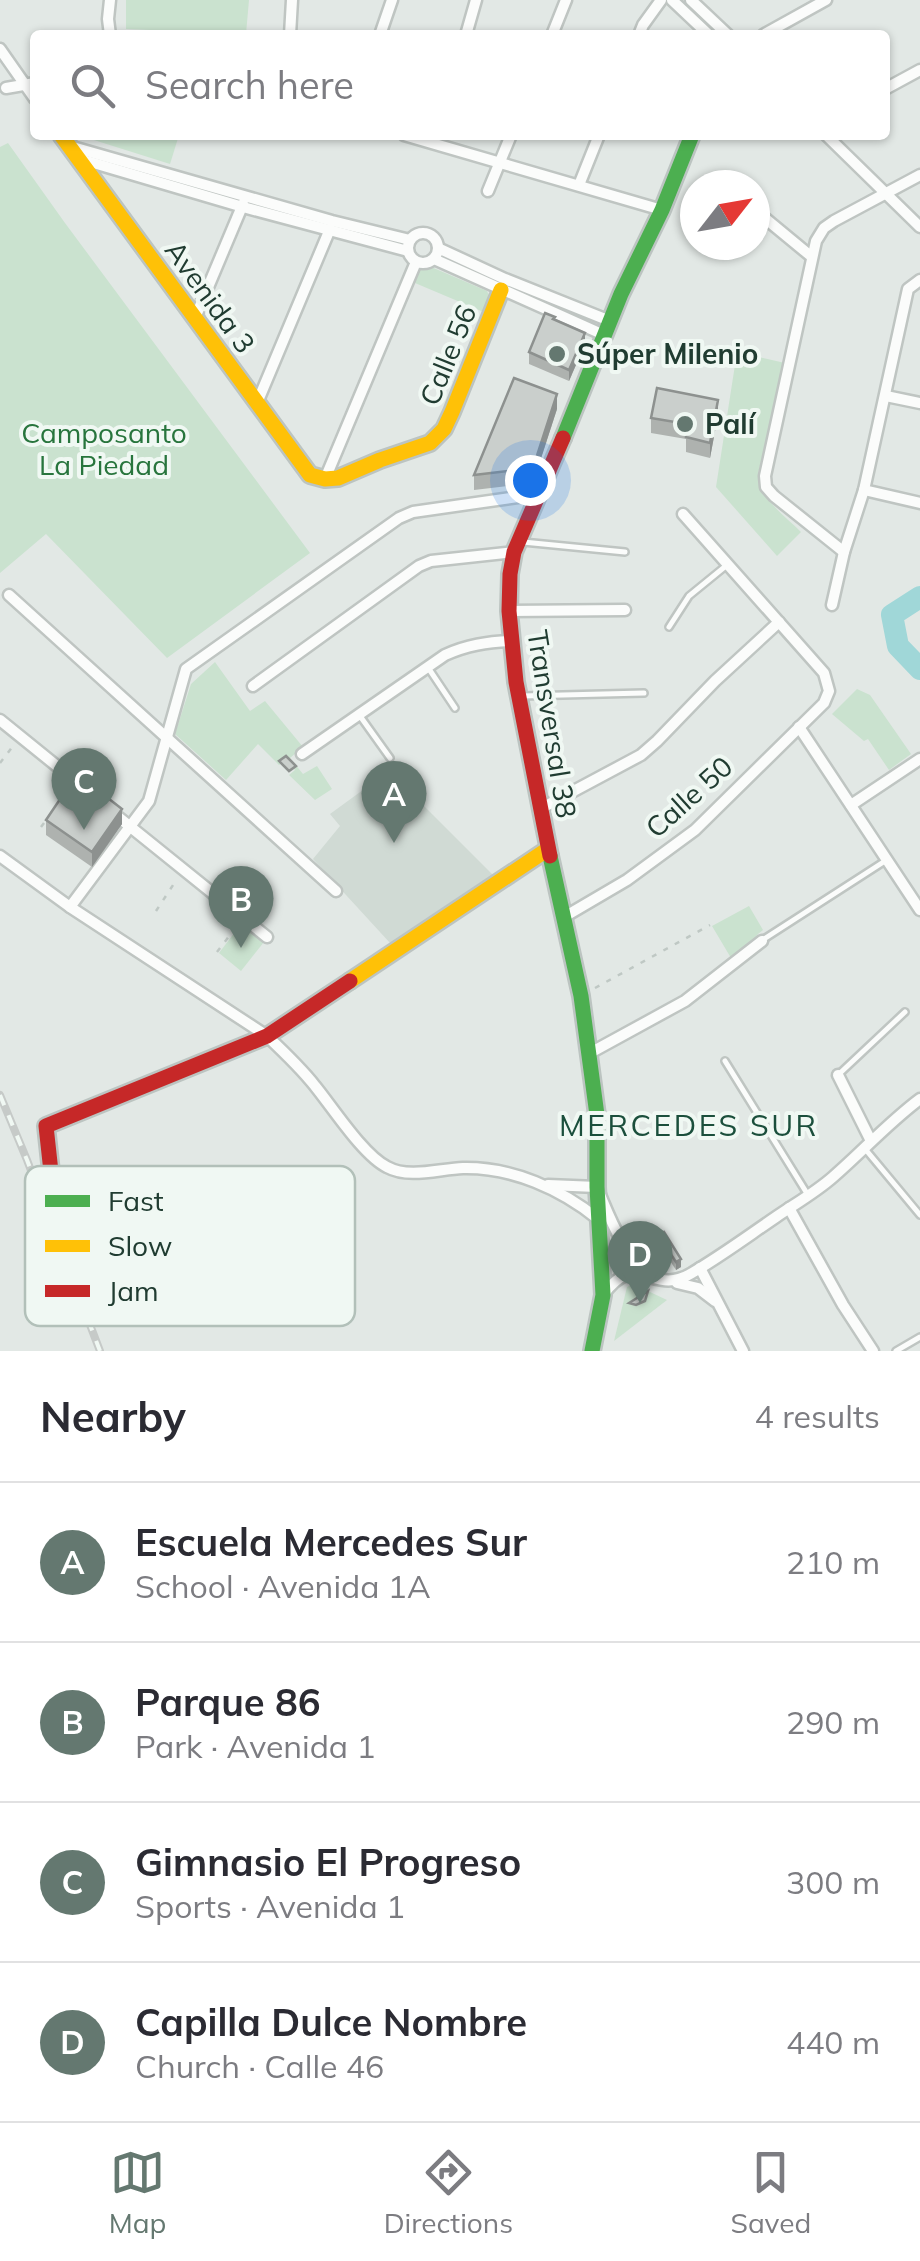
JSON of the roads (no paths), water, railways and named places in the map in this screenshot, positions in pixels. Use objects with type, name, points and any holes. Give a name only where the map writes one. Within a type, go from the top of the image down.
[{"type":"street","points":[[109,30],[110,0]]},
{"type":"street","points":[[290,30],[292,0]]},
{"type":"street","points":[[382,30],[392,0]]},
{"type":"street","points":[[467,30],[476,0]]},
{"type":"street","points":[[640,30],[661,0]]},
{"type":"street","points":[[672,0],[703,30]]},
{"type":"street","points":[[691,0],[723,30]]},
{"type":"street","points":[[772,30],[826,0]]},
{"type":"street","points":[[553,30],[562,1]]},
{"type":"street","points":[[0,49],[30,84]]},
{"type":"street","points":[[890,86],[920,70]]},
{"type":"street","points":[[6,88],[30,84]]},
{"type":"street","points":[[431,140],[499,164],[662,210]]},
{"type":"street","points":[[488,191],[509,140]]},
{"type":"street","points":[[578,185],[597,140]]},
{"type":"street","name":"Transversal 38","points":[[592,1351],[604,1295],[597,1115],[581,996],[540,809],[511,641],[510,574],[516,547],[690,140]]},
{"type":"street","points":[[831,140],[920,227]]},
{"type":"street","points":[[70,146],[244,201],[409,245]]},
{"type":"street","name":"Avenida 3","points":[[70,146],[302,467],[325,479]]},
{"type":"street","points":[[844,552],[774,496],[766,487],[765,476],[816,241],[824,228],[920,175]]},
{"type":"street","points":[[195,318],[244,201]]},
{"type":"street","points":[[770,222],[812,257]]},
{"type":"street","points":[[257,403],[331,226]]},
{"type":"street","points":[[409,245],[416,235],[425,234],[435,240],[436,254],[427,263],[416,262]]},
{"type":"street","points":[[325,479],[416,262],[409,245]]},
{"type":"street","points":[[436,254],[608,328]]},
{"type":"street","points":[[832,605],[864,490],[908,288],[920,280]]},
{"type":"street","name":"Calle 56","points":[[325,479],[338,478],[416,449],[430,443],[444,429],[503,284]]},
{"type":"street","points":[[886,396],[920,403]]},
{"type":"street","points":[[864,490],[920,504]]},
{"type":"street","points":[[70,907],[149,802],[186,669],[399,518],[413,512],[539,494]]},
{"type":"street","points":[[540,809],[641,754],[779,622],[683,514]]},
{"type":"street","points":[[253,686],[419,566],[516,547]]},
{"type":"street","points":[[9,595],[336,891]]},
{"type":"street","points":[[509,612],[625,610]]},
{"type":"street","name":"Calle 50","points":[[564,918],[627,880],[695,830],[824,703],[829,690],[824,672],[779,622]]},
{"type":"street","points":[[302,754],[427,666],[464,646],[511,641]]},
{"type":"street","points":[[0,720],[89,793]]},
{"type":"street","points":[[799,727],[920,910]]},
{"type":"street","points":[[851,805],[920,758]]},
{"type":"street","points":[[103,804],[267,937]]},
{"type":"street","points":[[50,1166],[46,1126],[267,1036],[548,849]]},
{"type":"street","points":[[0,856],[70,907],[267,1036],[290,1057],[366,1150],[386,1167],[410,1172],[505,1172],[543,1185],[599,1220]]},
{"type":"street","points":[[590,1053],[685,1001],[762,941]]},
{"type":"street","points":[[838,1075],[868,1144]]},
{"type":"street","points":[[674,1282],[831,1179],[915,1103]]},
{"type":"street","points":[[543,1185],[597,1187],[614,1230],[644,1274]]},
{"type":"street","points":[[789,1208],[873,1351]]},
{"type":"street","points":[[700,1268],[743,1351]]},
{"type":"street","points":[[604,1295],[620,1276],[644,1274],[698,1288],[723,1308]]},
{"type":"lane","points":[[516,547],[625,552]]},
{"type":"lane","points":[[670,627],[690,596],[727,565]]},
{"type":"lane","points":[[427,666],[456,708]]},
{"type":"lane","points":[[520,696],[644,694]]},
{"type":"lane","points":[[359,715],[390,758]]},
{"type":"lane","points":[[762,941],[887,860]]},
{"type":"lane","points":[[838,1075],[905,1012]]},
{"type":"lane","points":[[725,1061],[808,1195]]},
{"type":"lane","points":[[915,1103],[920,1117]]},
{"type":"lane","points":[[868,1144],[920,1215]]},
{"type":"lane","points":[[896,1351],[920,1336]]},
{"type":"waterway","points":[[920,597],[892,615],[898,646],[920,669]]},
{"type":"railway","points":[[0,1095],[29,1166]]},
{"type":"railway","points":[[90,1326],[100,1351]]},
{"type":"place","name":"Súper Milenio","points":[[557,354]]},
{"type":"place","name":"Palí","points":[[685,424]]},
{"type":"place","name":"Gimnasio El Progreso","points":[[84,830]]},
{"type":"place","name":"Escuela Mercedes Sur","points":[[394,843]]},
{"type":"place","name":"Parque 86","points":[[241,948]]},
{"type":"place","name":"Capilla Dulce Nombre","points":[[640,1303]]},
{"type":"district","name":"MERCEDES SUR","points":[[689,1126]]},
{"type":"park label","name":"Camposanto La Piedad","points":[[104,449]]}]
